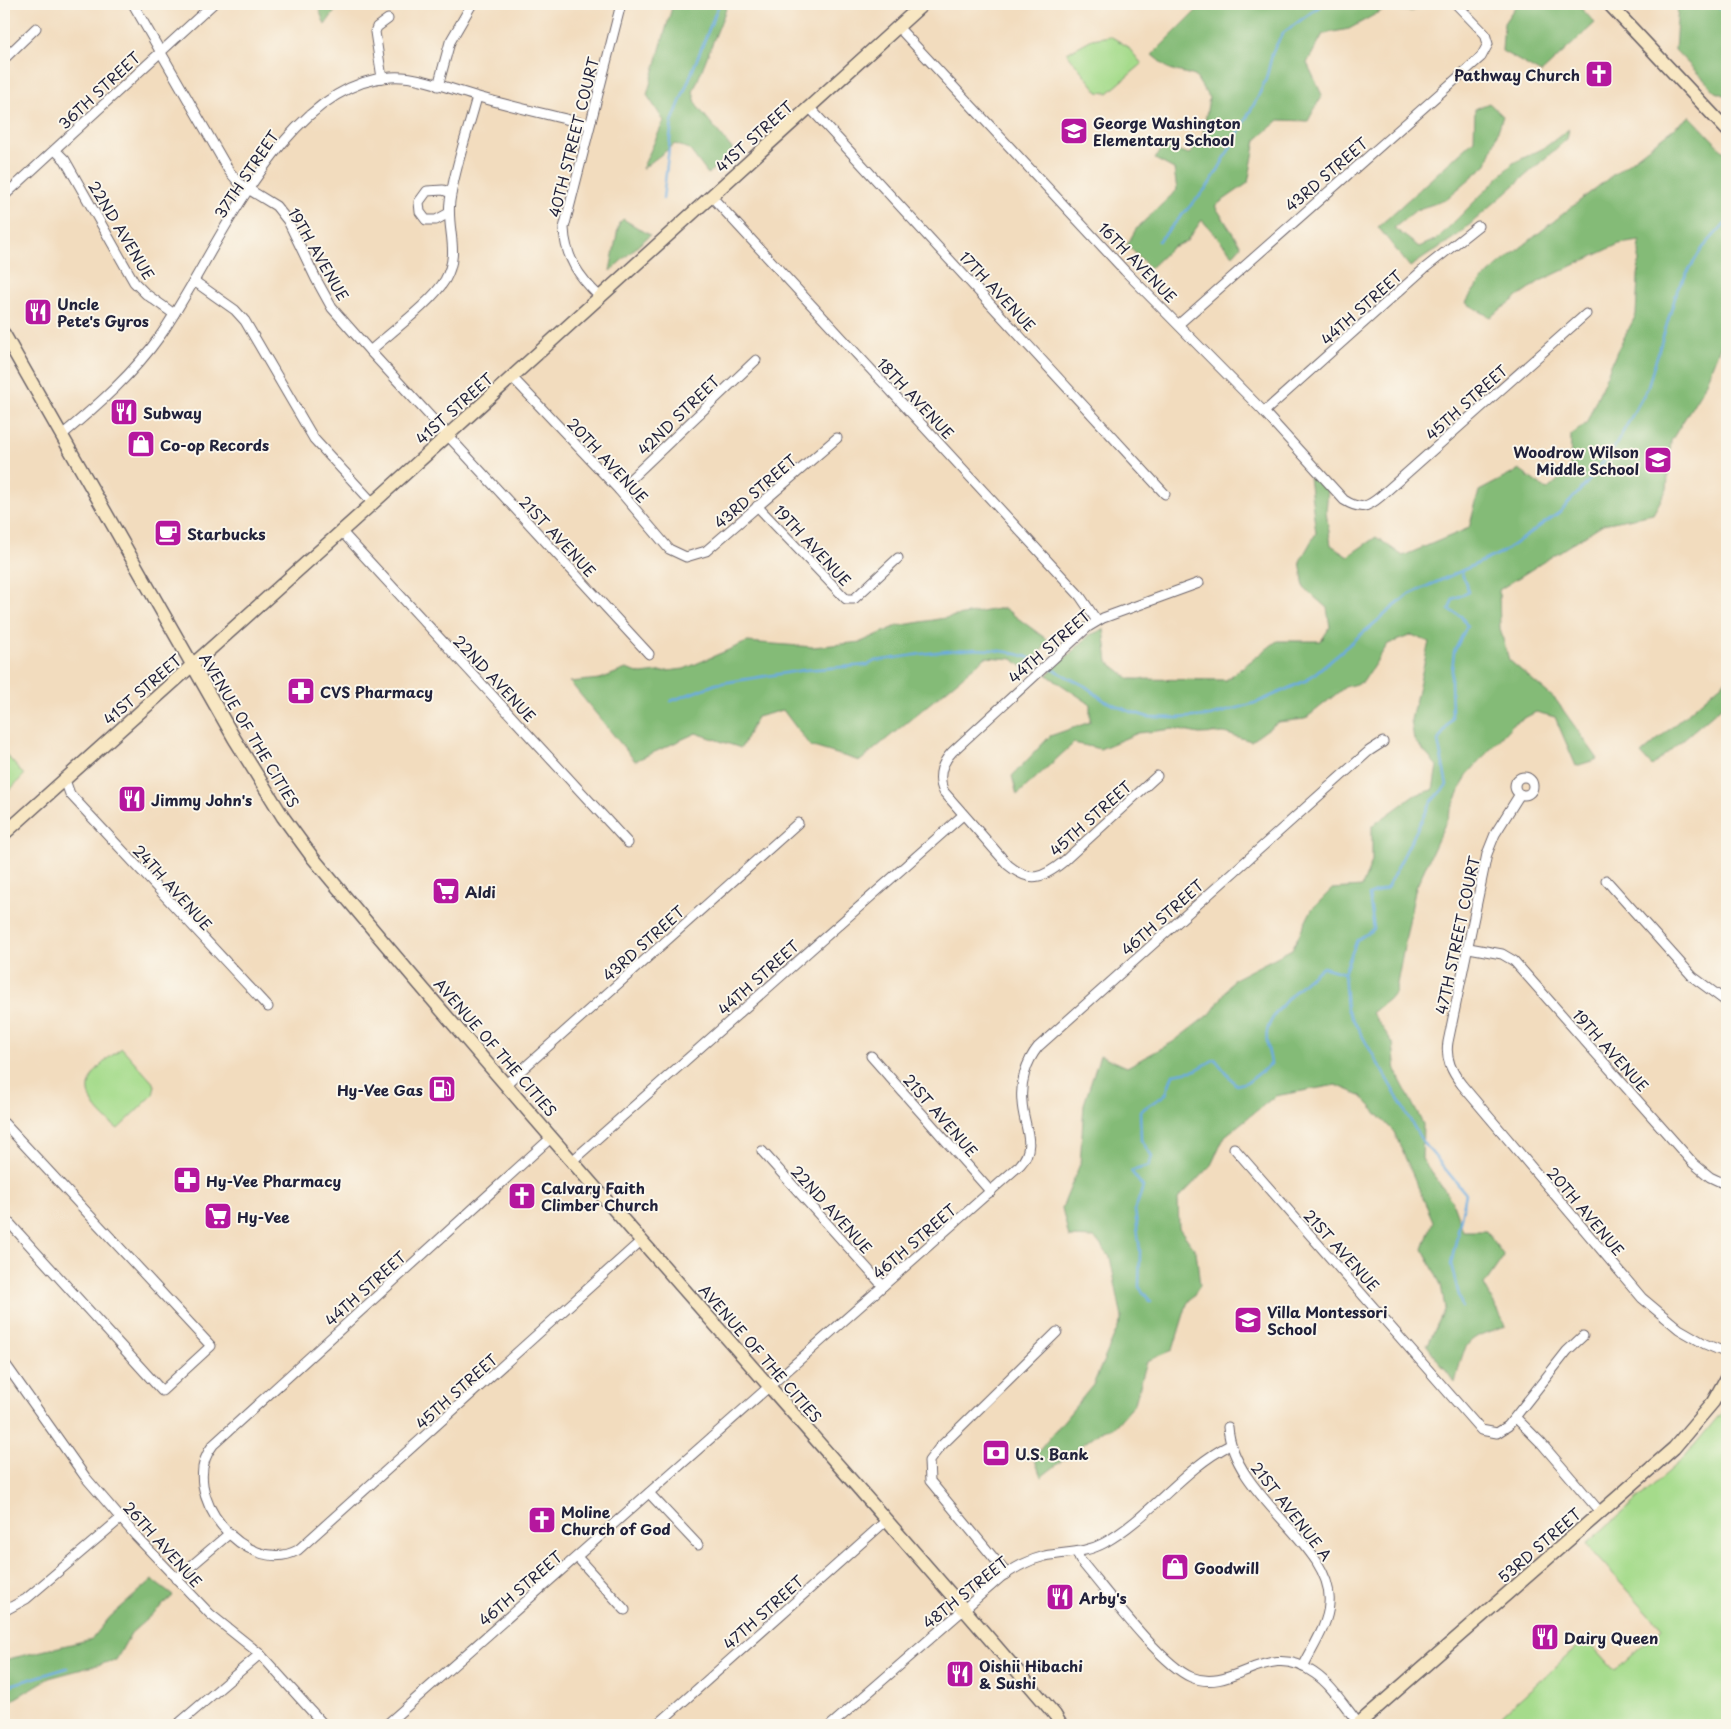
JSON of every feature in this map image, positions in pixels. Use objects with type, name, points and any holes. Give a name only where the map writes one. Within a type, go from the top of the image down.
[{"type":"street","name":"19TH AVENUE","points":[[133,4],[229,171],[240,184],[276,206],[288,221],[332,308],[447,436]]},
{"type":"street","name":"36TH STREET","points":[[4,196],[213,4]]},
{"type":"street","points":[[438,86],[450,42],[472,4]]},
{"type":"street","name":"40TH STREET COURT","points":[[600,297],[572,264],[564,238],[564,219],[621,4]]},
{"type":"street","name":"41ST STREET","points":[[4,834],[373,503],[923,4]]},
{"type":"street","name":"43RD STREET","points":[[1178,324],[1475,63],[1485,52],[1488,44],[1485,34],[1456,4]]},
{"type":"street","points":[[1609,4],[1727,130]]},
{"type":"street","points":[[382,78],[375,32],[377,27],[388,19]]},
{"type":"street","name":"16TH AVENUE","points":[[898,27],[1125,271],[1264,412],[1344,500],[1363,508]]},
{"type":"street","points":[[4,59],[36,28]]},
{"type":"street","name":"37TH STREET","points":[[62,434],[138,363],[160,336],[280,145],[315,110],[330,98],[354,85],[382,78],[401,77],[589,125]]},
{"type":"street","points":[[370,351],[436,292],[446,278],[454,246],[449,213],[451,193],[477,97]]},
{"type":"street","name":"17TH AVENUE","points":[[809,107],[1166,494]]},
{"type":"street","name":"22ND AVENUE","points":[[55,150],[65,160],[134,282],[153,300],[174,314]]},
{"type":"street","points":[[449,213],[436,220],[426,220],[420,212],[419,202],[427,191],[443,190],[451,193]]},
{"type":"street","name":"18TH AVENUE","points":[[711,196],[1080,596],[1097,621]]},
{"type":"street","name":"44TH STREET","points":[[1264,412],[1425,268],[1478,226]]},
{"type":"street","points":[[194,281],[226,302],[245,321],[314,439],[373,503]]},
{"type":"street","name":"45TH STREET","points":[[1363,508],[1377,500],[1586,314]]},
{"type":"street","name":"AVENUE OF THE CITIES","points":[[4,334],[192,666],[258,778],[313,858],[768,1386],[965,1609],[1058,1720],[1072,1725]]},
{"type":"street","name":"42ND STREET","points":[[619,490],[756,360]]},
{"type":"street","name":"20TH AVENUE","points":[[512,377],[619,490],[669,549],[686,557]]},
{"type":"street","name":"21ST AVENUE","points":[[447,436],[649,654]]},
{"type":"street","name":"43RD STREET","points":[[686,557],[706,551],[838,438]]},
{"type":"street","name":"19TH AVENUE","points":[[757,506],[838,593],[850,600],[854,599],[898,558]]},
{"type":"street","name":"22ND AVENUE","points":[[341,531],[628,843]]},
{"type":"street","name":"44TH STREET","points":[[572,1160],[962,815],[944,792],[940,780],[942,768],[952,752],[1097,621],[1199,583]]},
{"type":"street","name":"46TH STREET","points":[[386,1725],[1020,1165],[1028,1155],[1030,1142],[1023,1113],[1022,1092],[1025,1071],[1038,1047],[1369,751],[1383,742]]},
{"type":"street","name":"45TH STREET","points":[[962,815],[1008,865],[1026,876],[1039,877],[1051,872],[1063,862],[1157,776]]},
{"type":"street","name":"24TH AVENUE","points":[[64,780],[70,794],[268,1007]]},
{"type":"street","name":"47TH STREET COURT","points":[[1448,1060],[1448,1042],[1487,854],[1495,834],[1520,794]]},
{"type":"street","name":"43RD STREET","points":[[506,1084],[798,823]]},
{"type":"street","points":[[1606,880],[1693,977],[1727,1002]]},
{"type":"street","name":"19TH AVENUE","points":[[1469,948],[1502,954],[1514,961],[1693,1163],[1710,1177],[1727,1184]]},
{"type":"street","name":"21ST AVENUE","points":[[871,1056],[991,1192]]},
{"type":"street","name":"20TH AVENUE","points":[[1448,1060],[1462,1086],[1642,1298],[1679,1329],[1704,1344],[1727,1353]]},
{"type":"street","points":[[4,1123],[211,1346],[162,1391],[4,1217]]},
{"type":"street","name":"44TH STREET","points":[[230,1532],[205,1499],[201,1484],[202,1464],[208,1452],[222,1436],[552,1137]]},
{"type":"street","name":"21ST AVENUE","points":[[1234,1148],[1481,1430],[1492,1434],[1502,1431],[1516,1418]]},
{"type":"street","name":"22ND AVENUE","points":[[762,1152],[883,1286]]},
{"type":"street","name":"45TH STREET","points":[[230,1532],[247,1548],[255,1552],[283,1556],[298,1550],[642,1240]]},
{"type":"street","points":[[1006,1574],[930,1481],[929,1461],[939,1448],[1057,1332]]},
{"type":"street","points":[[1582,1336],[1552,1369],[1516,1418],[1542,1444],[1601,1513]]},
{"type":"street","name":"26TH AVENUE","points":[[4,1362],[86,1478],[120,1519],[210,1614],[260,1654],[324,1725]]},
{"type":"street","name":"53RD STREET","points":[[1358,1725],[1601,1513],[1685,1437],[1713,1402],[1727,1376]]},
{"type":"street","name":"21ST AVENUE A","points":[[1228,1427],[1230,1445],[1239,1466],[1252,1487],[1317,1561],[1328,1585],[1328,1611],[1303,1667]]},
{"type":"street","name":"48TH STREET","points":[[831,1725],[1006,1574],[1024,1562],[1037,1558],[1077,1552],[1096,1546],[1121,1532],[1202,1462],[1230,1445]]},
{"type":"street","points":[[649,1493],[698,1545]]},
{"type":"street","points":[[4,1611],[26,1599],[120,1519]]},
{"type":"street","name":"47TH STREET","points":[[657,1725],[887,1520]]},
{"type":"street","points":[[176,1579],[230,1532]]},
{"type":"street","points":[[1077,1552],[1080,1560],[1158,1651],[1177,1668],[1192,1677],[1218,1680],[1266,1662],[1285,1661],[1317,1674],[1358,1725]]},
{"type":"street","points":[[577,1556],[625,1610]]},
{"type":"street","points":[[177,1725],[260,1654]]},
{"type":"green space","points":[[317,4],[340,4],[325,25]]},
{"type":"green space","points":[[673,4],[728,4],[693,92],[697,106],[733,150],[708,174],[689,149],[675,144],[642,169],[664,121],[647,95]]},
{"type":"green space","points":[[1203,4],[1421,4],[1413,11],[1383,10],[1349,29],[1323,34],[1307,63],[1322,95],[1308,121],[1279,120],[1256,140],[1248,183],[1215,206],[1241,246],[1233,255],[1202,220],[1186,242],[1172,247],[1150,268],[1127,245],[1136,229],[1177,190],[1174,169],[1155,159],[1164,146],[1189,154],[1202,140],[1209,98],[1195,76],[1169,69],[1152,55]]},
{"type":"green space","points":[[1517,4],[1577,4],[1595,23],[1541,73],[1502,51],[1504,23]]},
{"type":"green space","points":[[1678,4],[1727,4],[1727,96],[1716,92],[1675,50]]},
{"type":"green space","points":[[1110,36],[1127,46],[1142,64],[1108,93],[1098,92],[1067,53],[1092,39]]},
{"type":"green space","points":[[1489,103],[1503,116],[1487,164],[1445,200],[1416,210],[1394,228],[1419,247],[1437,239],[1513,163],[1544,148],[1569,129],[1567,139],[1458,235],[1410,267],[1378,227],[1474,140],[1475,109]]},
{"type":"green space","points":[[1690,116],[1727,155],[1727,228],[1725,231],[1727,233],[1727,329],[1704,387],[1671,441],[1667,489],[1653,514],[1603,524],[1499,590],[1500,629],[1509,660],[1556,700],[1598,759],[1576,766],[1555,717],[1536,712],[1513,724],[1467,775],[1415,890],[1395,994],[1372,1013],[1393,1043],[1396,1072],[1423,1124],[1422,1159],[1452,1201],[1463,1231],[1486,1231],[1504,1256],[1484,1285],[1506,1326],[1481,1334],[1468,1344],[1455,1383],[1426,1344],[1428,1344],[1445,1308],[1441,1285],[1423,1249],[1433,1221],[1394,1132],[1360,1095],[1336,1085],[1275,1096],[1225,1136],[1211,1165],[1178,1199],[1179,1228],[1196,1251],[1200,1286],[1187,1304],[1173,1350],[1147,1361],[1135,1403],[1115,1426],[1098,1433],[1041,1477],[1034,1457],[1093,1385],[1122,1318],[1110,1257],[1095,1238],[1069,1237],[1062,1208],[1080,1164],[1084,1104],[1100,1055],[1127,1067],[1173,1042],[1212,1012],[1234,979],[1292,949],[1312,909],[1332,889],[1362,887],[1372,861],[1372,826],[1415,795],[1433,790],[1437,766],[1414,740],[1411,720],[1429,642],[1412,635],[1388,644],[1363,682],[1345,687],[1305,719],[1278,722],[1251,741],[1224,733],[1199,734],[1173,729],[1138,733],[1100,749],[1074,743],[1017,795],[1012,776],[1050,736],[1090,722],[1090,704],[1047,675],[1090,635],[1104,629],[1108,662],[1130,679],[1226,680],[1277,641],[1321,641],[1330,627],[1327,608],[1304,588],[1300,561],[1316,533],[1309,477],[1328,489],[1326,512],[1331,545],[1348,556],[1376,537],[1403,556],[1469,528],[1479,491],[1519,470],[1547,490],[1570,469],[1571,435],[1586,424],[1617,351],[1636,315],[1640,241],[1619,244],[1540,281],[1490,317],[1466,303],[1479,284],[1496,267]]},
{"type":"green space","points":[[623,219],[650,235],[610,271],[619,223]]},
{"type":"green space","points":[[1004,608],[1049,641],[1026,670],[1013,659],[986,657],[860,761],[810,746],[783,710],[757,717],[741,748],[696,733],[635,761],[570,682],[600,679],[626,669],[641,674],[684,669],[747,642],[813,647],[861,642],[897,626]]},
{"type":"green space","points":[[1727,679],[1727,702],[1652,766],[1641,754]]},
{"type":"green space","points":[[4,752],[24,775],[4,796]]},
{"type":"green space","points":[[122,1048],[155,1085],[153,1095],[118,1129],[95,1107],[90,1097],[89,1087],[91,1078],[98,1068]]},
{"type":"green space","points":[[1727,1406],[1727,1725],[1491,1725],[1586,1639],[1615,1671],[1662,1628],[1586,1544],[1682,1460]]},
{"type":"green space","points":[[152,1580],[173,1596],[131,1633],[116,1660],[49,1678],[4,1705],[4,1660],[92,1639],[110,1617]]},
{"type":"waterway","points":[[663,199],[672,122],[719,4]]},
{"type":"waterway","points":[[1159,241],[1208,186],[1218,170],[1258,97],[1266,79],[1273,51],[1283,33],[1323,4]]},
{"type":"waterway","points":[[1714,4],[1724,11],[1727,51]]},
{"type":"waterway","points":[[1048,667],[1085,686],[1105,701],[1148,717],[1210,716],[1258,702],[1307,680],[1408,595],[1503,552],[1560,512],[1587,483],[1614,448],[1647,389],[1678,288],[1701,250],[1727,221]]},
{"type":"waterway","points":[[1461,571],[1469,592],[1453,599],[1449,610],[1461,616],[1467,626],[1454,652],[1451,679],[1452,718],[1438,741],[1447,785],[1431,802],[1387,888],[1369,895],[1374,929],[1357,940],[1344,973],[1347,1009],[1422,1141],[1466,1194],[1451,1264],[1462,1307]]},
{"type":"waterway","points":[[671,701],[716,684],[804,670],[868,665],[875,661],[939,652],[982,649],[1003,651],[1024,656],[1043,664]]},
{"type":"waterway","points":[[1151,1302],[1139,1287],[1140,1251],[1135,1210],[1143,1187],[1131,1171],[1149,1166],[1152,1156],[1141,1140],[1140,1111],[1166,1094],[1173,1074],[1196,1070],[1215,1059],[1236,1085],[1248,1082],[1271,1064],[1267,1032],[1275,1015],[1282,1006],[1299,987],[1323,967],[1344,973]]},
{"type":"waterway","points":[[4,1687],[67,1668]]},
{"type":"place","name":"Pathway Church","points":[[1599,74]]},
{"type":"place","name":"George Washington Elementary School","points":[[1074,131]]},
{"type":"place","name":"Uncle Pete's Gyros","points":[[38,312]]},
{"type":"place","name":"Subway","points":[[124,412]]},
{"type":"place","name":"Co-op Records","points":[[141,444]]},
{"type":"place","name":"Woodrow Wilson Middle School","points":[[1658,460]]},
{"type":"place","name":"Starbucks","points":[[168,533]]},
{"type":"place","name":"CVS Pharmacy","points":[[301,691]]},
{"type":"place","name":"Jimmy John's","points":[[132,799]]},
{"type":"place","name":"Aldi","points":[[446,891]]},
{"type":"place","name":"Hy-Vee Gas","points":[[442,1089]]},
{"type":"place","name":"Hy-Vee Pharmacy","points":[[187,1180]]},
{"type":"place","name":"Calvary Faith Climber Church","points":[[522,1196]]},
{"type":"place","name":"Hy-Vee","points":[[218,1216]]},
{"type":"place","name":"Villa Montessori School","points":[[1248,1320]]},
{"type":"place","name":"U.S. Bank","points":[[996,1453]]},
{"type":"place","name":"Moline Church of God","points":[[542,1520]]},
{"type":"place","name":"Goodwill","points":[[1175,1567]]},
{"type":"place","name":"Arby's","points":[[1060,1597]]},
{"type":"place","name":"Dairy Queen","points":[[1545,1637]]},
{"type":"place","name":"Oishii Hibachi & Sushi","points":[[960,1674]]}]
